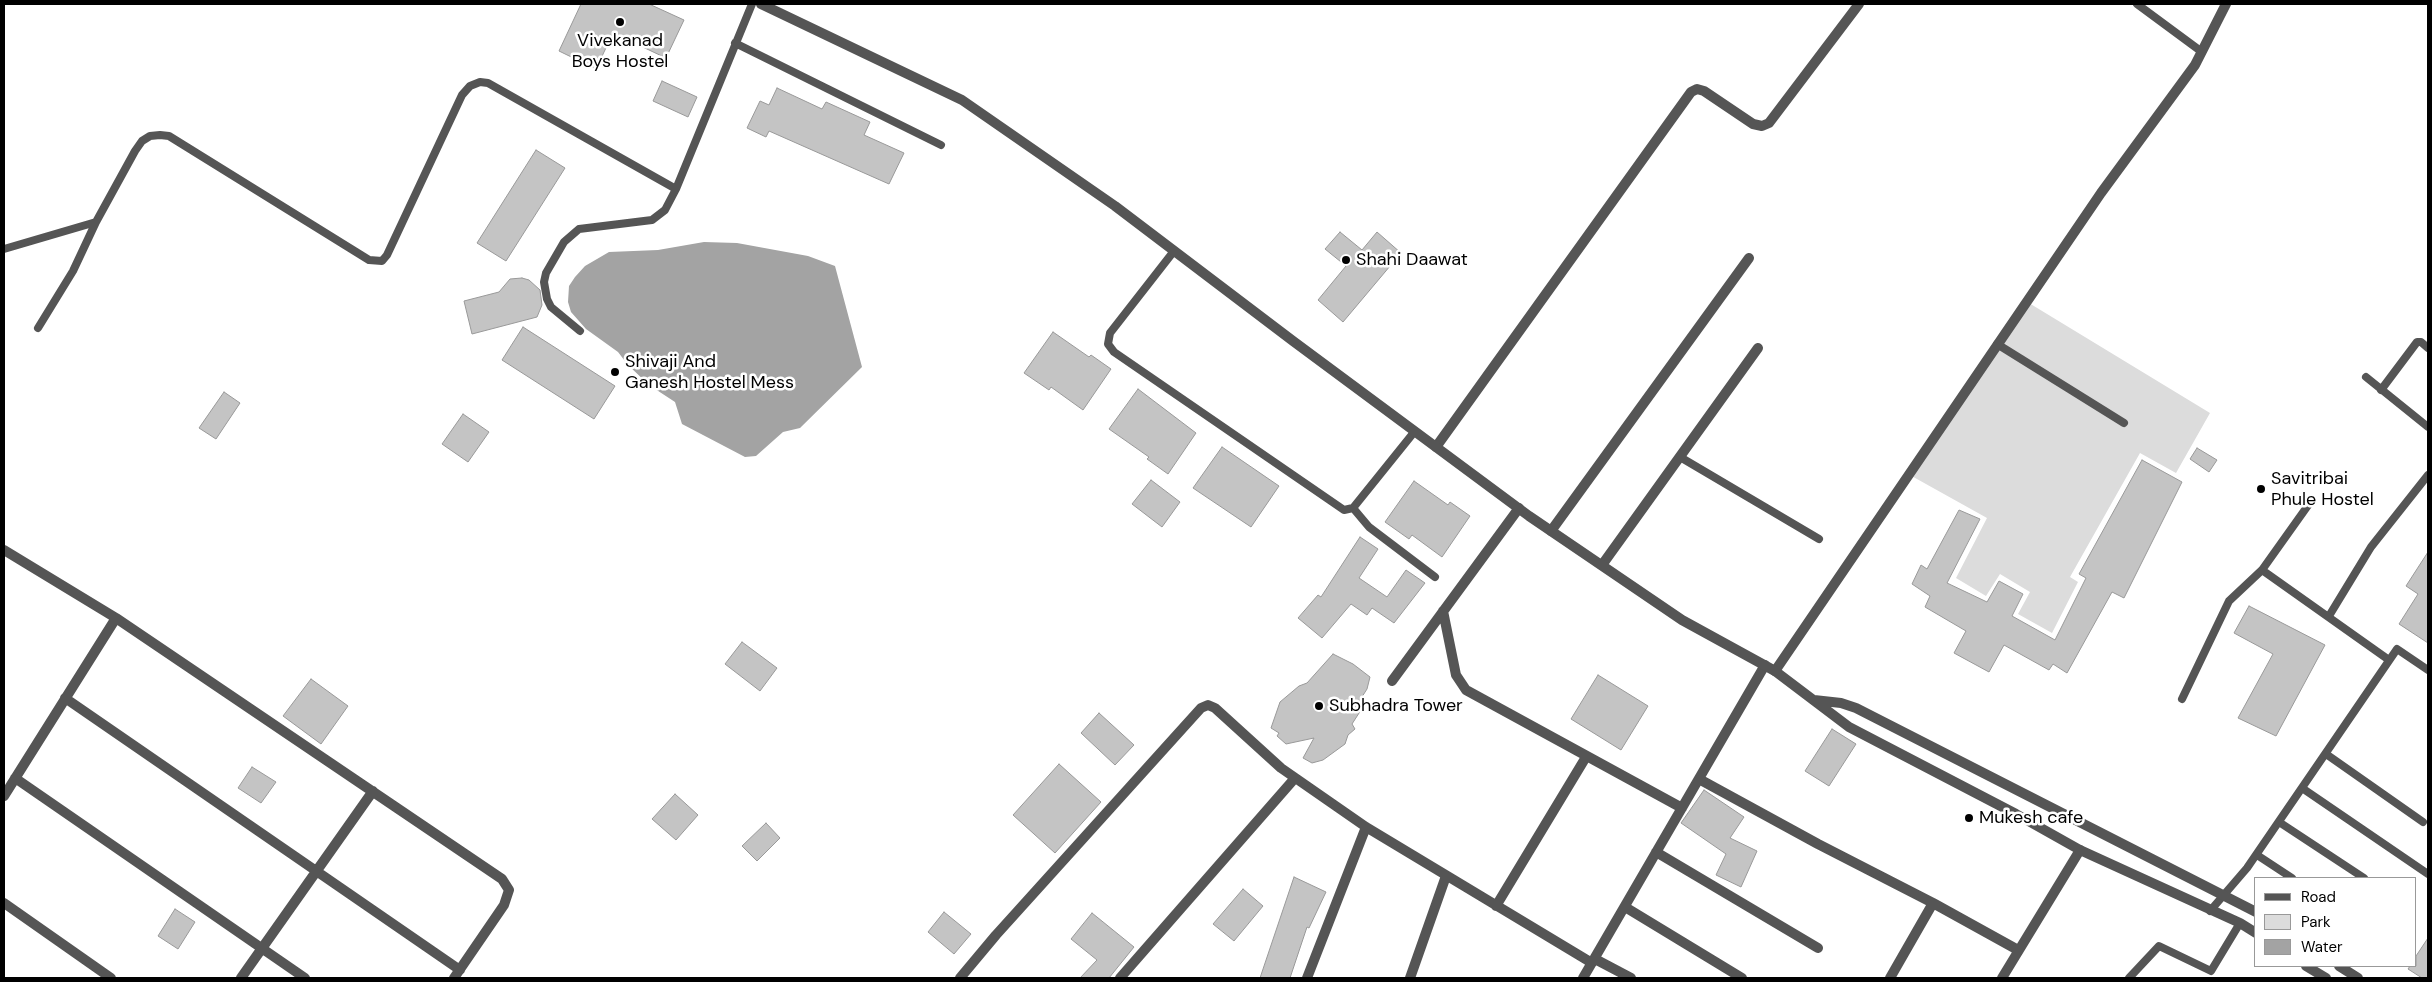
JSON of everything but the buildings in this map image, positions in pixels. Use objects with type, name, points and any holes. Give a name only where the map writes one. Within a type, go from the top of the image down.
[{"type":"street","points":[[761,4],[962,100],[1115,206],[1551,531],[1682,620],[1765,665],[1849,727],[2016,814],[2080,850],[2210,911],[2240,923],[2254,932]]},
{"type":"street","points":[[1436,447],[1691,92],[1697,89],[1704,91],[1752,124],[1762,126],[1769,123],[1859,4]]},
{"type":"street","points":[[1774,671],[2101,193],[2186,79],[2226,4]]},
{"type":"street","points":[[1551,531],[1749,258]]},
{"type":"street","points":[[1602,565],[1758,348]]},
{"type":"street","points":[[1392,681],[1519,508]]},
{"type":"street","points":[[4,550],[116,618],[502,879],[509,890],[504,905],[457,974],[318,872],[66,698]]},
{"type":"street","points":[[1443,611],[1456,675],[1466,690],[1682,808]]},
{"type":"street","points":[[4,796],[116,618]]},
{"type":"street","points":[[1583,978],[1765,665]]},
{"type":"street","points":[[1814,700],[1841,703],[1856,708],[2254,911]]},
{"type":"street","points":[[960,978],[996,935],[1201,708],[1208,706],[1216,708],[1262,753],[1366,827],[1496,906],[1593,961],[1630,978]]},
{"type":"street","points":[[1496,906],[1586,757]]},
{"type":"street","points":[[15,778],[305,978]]},
{"type":"street","points":[[1120,978],[1295,778]]},
{"type":"street","points":[[1699,779],[2018,950]]},
{"type":"street","points":[[241,978],[318,872],[373,791]]},
{"type":"street","points":[[1307,978],[1366,827]]},
{"type":"street","points":[[2002,978],[2080,850]]},
{"type":"street","points":[[1656,852],[1818,948]]},
{"type":"street","points":[[1410,978],[1446,876]]},
{"type":"street","points":[[4,903],[111,978]]},
{"type":"street","points":[[1890,978],[1933,904]]},
{"type":"street","points":[[1624,907],[1742,978]]},
{"type":"street","points":[[2308,967],[2326,978]]},
{"type":"street","points":[[2341,967],[2358,978]]},
{"type":"lane","points":[[580,331],[551,307],[547,299],[544,282],[546,273],[564,242],[579,229],[652,220],[665,210],[676,189],[752,4]]},
{"type":"lane","points":[[2137,4],[2202,52]]},
{"type":"lane","points":[[735,43],[941,145]]},
{"type":"lane","points":[[38,328],[73,271],[96,222],[135,151],[142,141],[150,136],[169,136],[369,260],[382,261],[387,256],[462,95],[470,86],[480,82],[488,83],[676,189]]},
{"type":"lane","points":[[4,249],[96,222]]},
{"type":"lane","points":[[1174,251],[1110,334],[1108,344],[1114,352],[1344,510],[1353,508],[1415,431]]},
{"type":"lane","points":[[2381,390],[2417,342],[2421,342],[2428,348]]},
{"type":"lane","points":[[1997,344],[2124,423]]},
{"type":"lane","points":[[2366,377],[2428,427]]},
{"type":"lane","points":[[1680,457],[1818,539]]},
{"type":"lane","points":[[2329,616],[2370,547],[2428,475]]},
{"type":"lane","points":[[2182,699],[2229,601],[2262,570],[2309,504]]},
{"type":"lane","points":[[1353,508],[1369,527],[1434,577]]},
{"type":"lane","points":[[2262,570],[2389,660]]},
{"type":"lane","points":[[2210,911],[2257,854],[2397,649],[2428,670]]},
{"type":"lane","points":[[2326,754],[2423,822]]},
{"type":"lane","points":[[2302,788],[2428,874]]},
{"type":"lane","points":[[2279,822],[2362,877]]},
{"type":"lane","points":[[2257,854],[2291,877]]},
{"type":"lane","points":[[2129,978],[2159,946],[2212,971],[2240,923]]},
{"type":"green space","points":[[2024,300],[2210,413],[2176,473],[2140,453],[2070,577],[2078,582],[2052,633],[2018,614],[2030,592],[2000,574],[1986,596],[1956,578],[1987,518],[1908,474]]},
{"type":"water","points":[[704,242],[737,243],[808,256],[835,266],[862,367],[800,428],[783,432],[756,456],[745,457],[682,424],[675,402],[649,385],[628,365],[618,352],[586,329],[571,312],[568,302],[569,286],[575,277],[585,266],[609,252],[658,250]]},
{"type":"place","name":"Vivekanad Boys Hostel","points":[[620,22]]},
{"type":"place","name":"Shahi Daawat","points":[[1346,260]]},
{"type":"place","name":"Shivaji And Ganesh Hostel Mess","points":[[615,372]]},
{"type":"place","name":"Savitribai Phule Hostel","points":[[2261,489]]},
{"type":"place","name":"Subhadra Tower","points":[[1319,706]]},
{"type":"place","name":"Mukesh cafe","points":[[1969,818]]}]
